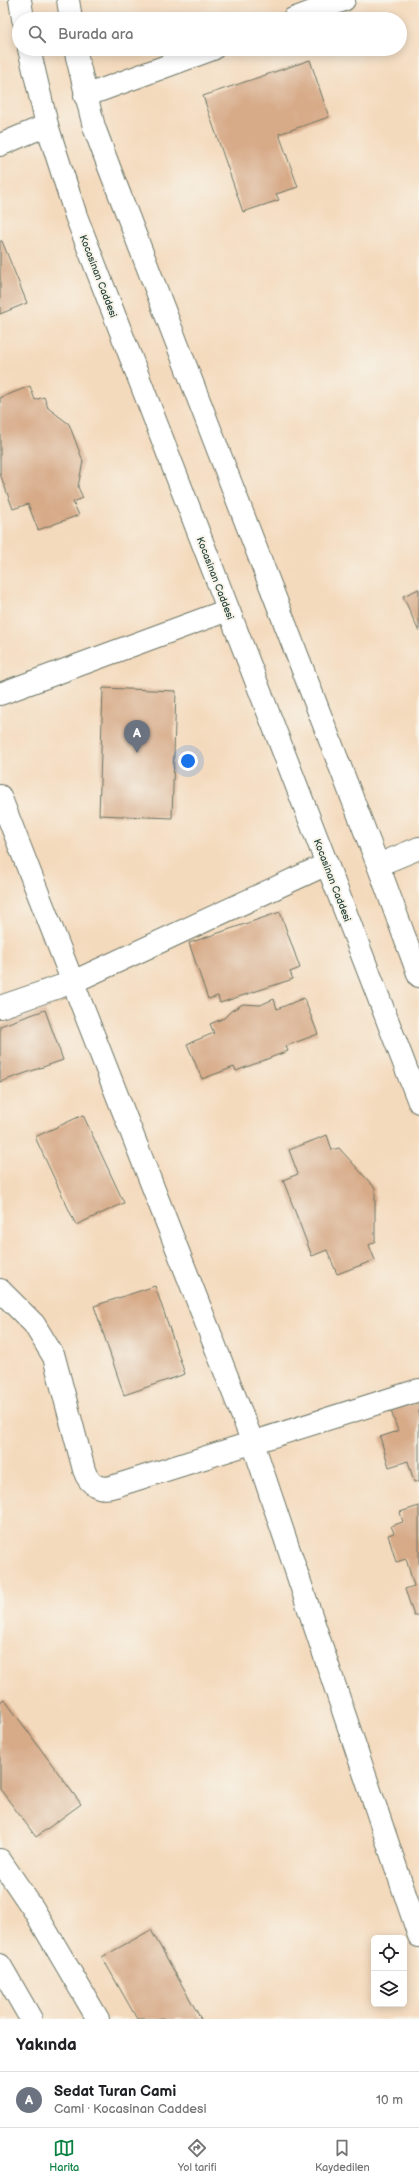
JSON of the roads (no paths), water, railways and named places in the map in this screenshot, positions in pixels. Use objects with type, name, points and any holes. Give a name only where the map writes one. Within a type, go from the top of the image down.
[{"type":"street","points":[[20,0],[22,12]]},
{"type":"street","points":[[68,0],[70,12]]},
{"type":"street","points":[[312,12],[344,0]]},
{"type":"street","name":"Kocasinan Caddesi","points":[[31,56],[47,125],[76,216],[419,1102]]},
{"type":"street","points":[[77,56],[86,96],[108,167],[378,865],[419,976]]},
{"type":"street","points":[[86,96],[194,56]]},
{"type":"street","points":[[0,145],[47,125]]},
{"type":"street","points":[[0,694],[228,610]]},
{"type":"street","points":[[0,796],[253,1443],[419,1936]]},
{"type":"street","points":[[378,865],[419,848]]},
{"type":"street","points":[[0,1007],[73,982],[327,864]]},
{"type":"street","points":[[0,1290],[34,1324],[54,1357],[84,1470],[92,1484],[107,1489],[419,1390]]},
{"type":"street","points":[[0,1860],[34,1910],[98,2019]]},
{"type":"street","points":[[0,1965],[31,2019]]},
{"type":"place","name":"Sedat Turan Cami","points":[[137,753]]}]
